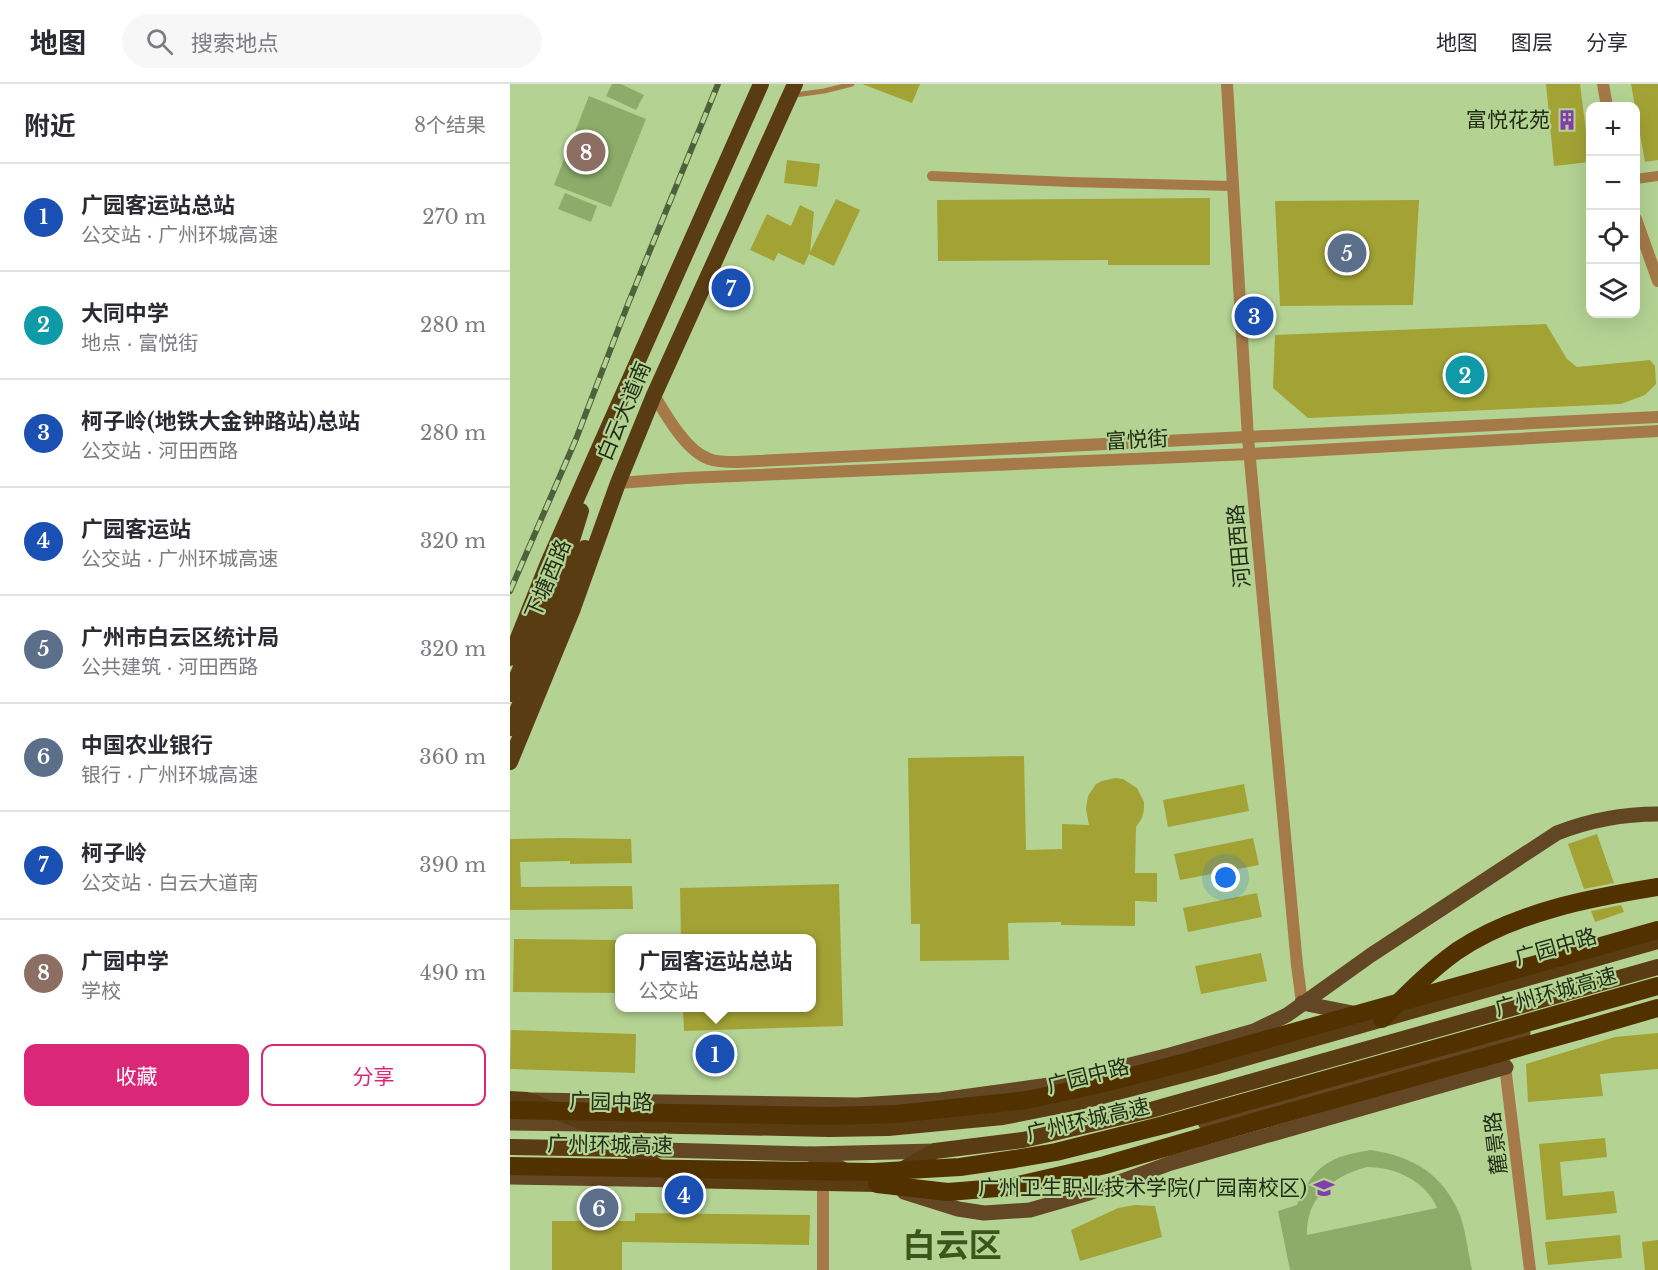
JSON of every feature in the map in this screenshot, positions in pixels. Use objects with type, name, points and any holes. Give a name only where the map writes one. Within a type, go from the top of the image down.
[{"type":"highway","name":"白云大道南","points":[[510,658],[548,563],[761,84]]},
{"type":"highway","name":"白云大道南","points":[[510,762],[572,611],[618,483],[654,395],[792,90]]},
{"type":"highway","name":"下塘西路","points":[[510,694],[568,550],[593,464]]},
{"type":"highway","name":"下塘西路","points":[[512,723],[575,569],[618,483]]},
{"type":"highway","points":[[1382,1019],[1431,971],[1459,950],[1491,932],[1565,906],[1614,894],[1658,887]]},
{"type":"highway","name":"广州环城高速","points":[[510,1110],[830,1116],[896,1114],[1027,1100],[1085,1088],[1186,1062],[1658,930]]},
{"type":"highway","name":"广园中路","points":[[588,1124],[888,1128],[964,1122],[1040,1111],[1214,1068],[1658,941]]},
{"type":"highway","points":[[877,1184],[935,1151],[988,1145],[1071,1130],[1151,1110],[1658,967]]},
{"type":"highway","name":"广州环城高速","points":[[510,1166],[873,1172],[960,1167],[1015,1159],[1056,1152],[1164,1125],[1658,986]]},
{"type":"highway","points":[[510,1147],[627,1149],[681,1180],[877,1184],[948,1192],[1010,1186],[1105,1165],[1658,1008]]},
{"type":"highway","points":[[518,1100],[588,1124]]},
{"type":"main road","points":[[518,1100],[857,1105],[940,1100],[1049,1085],[1170,1055],[1254,1031],[1275,1022],[1371,955],[1557,833],[1575,826],[1617,816],[1658,814]]},
{"type":"main road","points":[[1071,1130],[1110,1133],[1166,1131],[1198,1124],[1658,995]]},
{"type":"main road","points":[[1302,1003],[1382,1019]]},
{"type":"main road","points":[[1170,1055],[1214,1068]]},
{"type":"main road","points":[[810,1154],[877,1184],[958,1209],[984,1213],[1030,1210],[1089,1193],[1172,1163],[1506,1068]]},
{"type":"main road","points":[[1245,1084],[1315,1093]]},
{"type":"main road","points":[[888,1128],[940,1100]]},
{"type":"main road","name":"广园中路","points":[[510,1123],[588,1124]]},
{"type":"main road","points":[[627,1149],[810,1154],[935,1151]]},
{"type":"main road","points":[[510,1177],[681,1180]]},
{"type":"street","name":"河田西路","points":[[1227,84],[1248,438],[1302,1003]]},
{"type":"street","points":[[1603,84],[1606,102]]},
{"type":"street","points":[[932,176],[1232,186]]},
{"type":"street","points":[[1640,178],[1658,176]]},
{"type":"street","points":[[1640,232],[1658,281]]},
{"type":"street","name":"富悦街","points":[[654,395],[674,425],[699,454],[710,460],[724,462],[1658,417]]},
{"type":"street","name":"富悦街","points":[[618,483],[695,477],[1250,454],[1658,431]]},
{"type":"street","points":[[1370,432],[1371,447]]},
{"type":"street","name":"麓景路","points":[[1494,1013],[1506,1068],[1530,1270]]},
{"type":"street","points":[[823,1183],[823,1270]]},
{"type":"lane","points":[[792,90],[824,92],[852,84]]},
{"type":"green space","points":[[612,84],[621,84],[644,95],[636,110],[606,96]]},
{"type":"green space","points":[[589,96],[646,119],[611,207],[554,185]]},
{"type":"green space","points":[[565,193],[597,206],[591,222],[558,209]]},
{"type":"green space","points":[[1371,1150],[1401,1157],[1436,1178],[1460,1215],[1472,1270],[1290,1270],[1278,1211],[1297,1205],[1310,1180],[1325,1165],[1334,1159]],"holes":[[[1367,1167],[1399,1173],[1417,1183],[1432,1198],[1437,1208],[1307,1235],[1311,1210],[1324,1190],[1333,1182],[1355,1171]]]},
{"type":"building","points":[[862,84],[920,84],[912,103]]},
{"type":"building","name":"富悦花苑","points":[[1546,84],[1580,84],[1586,131],[1586,162],[1554,166]]},
{"type":"building","points":[[1631,84],[1658,84],[1658,160],[1645,162],[1640,134],[1640,102],[1634,102]]},
{"type":"building","points":[[787,160],[820,164],[817,187],[784,183]]},
{"type":"building","points":[[1210,198],[1210,265],[1108,265],[1108,260],[938,261],[937,200]]},
{"type":"building","points":[[836,199],[860,210],[834,266],[809,254],[804,265],[778,253],[774,261],[750,250],[767,214],[791,226],[800,205],[814,212],[810,252]]},
{"type":"building","points":[[1419,200],[1413,305],[1280,306],[1275,201]]},
{"type":"building","points":[[1546,324],[1567,359],[1577,367],[1650,360],[1655,366],[1656,384],[1645,395],[1621,404],[1308,418],[1273,388],[1275,335]]},
{"type":"building","points":[[1024,756],[1026,850],[1062,849],[1062,824],[1089,825],[1086,809],[1088,796],[1096,784],[1115,778],[1123,779],[1137,788],[1144,802],[1144,810],[1136,827],[1135,873],[1157,873],[1157,902],[1135,901],[1135,926],[1061,925],[1061,922],[1008,923],[1009,960],[920,961],[920,924],[911,924],[908,758]]},
{"type":"building","points":[[1244,784],[1249,811],[1168,827],[1163,800]]},
{"type":"building","points":[[1597,834],[1614,883],[1584,889],[1568,844]]},
{"type":"building","points":[[1253,838],[1259,865],[1180,880],[1174,854]]},
{"type":"building","points":[[510,839],[631,839],[632,863],[520,862],[521,887],[632,886],[633,909],[510,910]]},
{"type":"building","points":[[839,884],[843,1026],[684,1031],[683,1012],[816,1012],[816,934],[681,934],[680,888]]},
{"type":"building","points":[[1257,893],[1262,917],[1188,932],[1183,908]]},
{"type":"building","points":[[1621,905],[1624,912],[1595,922],[1591,911]]},
{"type":"building","points":[[514,939],[615,940],[615,993],[513,992]]},
{"type":"building","points":[[1261,953],[1267,981],[1201,994],[1195,966]]},
{"type":"building","points":[[511,1030],[636,1034],[635,1073],[510,1069]]},
{"type":"building","points":[[1658,1033],[1658,1069],[1600,1074],[1603,1096],[1528,1102],[1526,1064],[1615,1037]]},
{"type":"building","points":[[1605,1138],[1607,1157],[1560,1162],[1563,1196],[1614,1191],[1617,1213],[1546,1220],[1539,1144]]},
{"type":"building","points":[[1135,1205],[1155,1206],[1162,1237],[1080,1261],[1071,1230],[1118,1208]]},
{"type":"building","points":[[635,1213],[810,1215],[809,1245],[622,1242],[622,1270],[552,1270],[552,1221],[635,1221]]},
{"type":"building","points":[[1620,1235],[1622,1258],[1548,1265],[1545,1242]]},
{"type":"building","points":[[1658,1240],[1658,1270],[1645,1270],[1642,1242]]},
{"type":"railway","points":[[510,591],[576,439],[628,304],[718,84]]},
{"type":"place","name":"富悦花苑","points":[[1567,120]]},
{"type":"place","name":"广园中学","points":[[586,152]]},
{"type":"place","name":"广州市白云区统计局","points":[[1347,253]]},
{"type":"place","name":"柯子岭","points":[[731,288]]},
{"type":"place","name":"柯子岭(地铁大金钟路站)总站","points":[[1254,316]]},
{"type":"place","name":"大同中学","points":[[1465,375]]},
{"type":"place","name":"广园客运站总站","points":[[715,1054]]},
{"type":"place","name":"广州卫生职业技术学院(广园南校区)","points":[[1324,1188]]},
{"type":"place","name":"广园客运站","points":[[684,1195]]},
{"type":"place","name":"中国农业银行","points":[[599,1208]]},
{"type":"district","name":"白云区","points":[[952,1245]]}]
